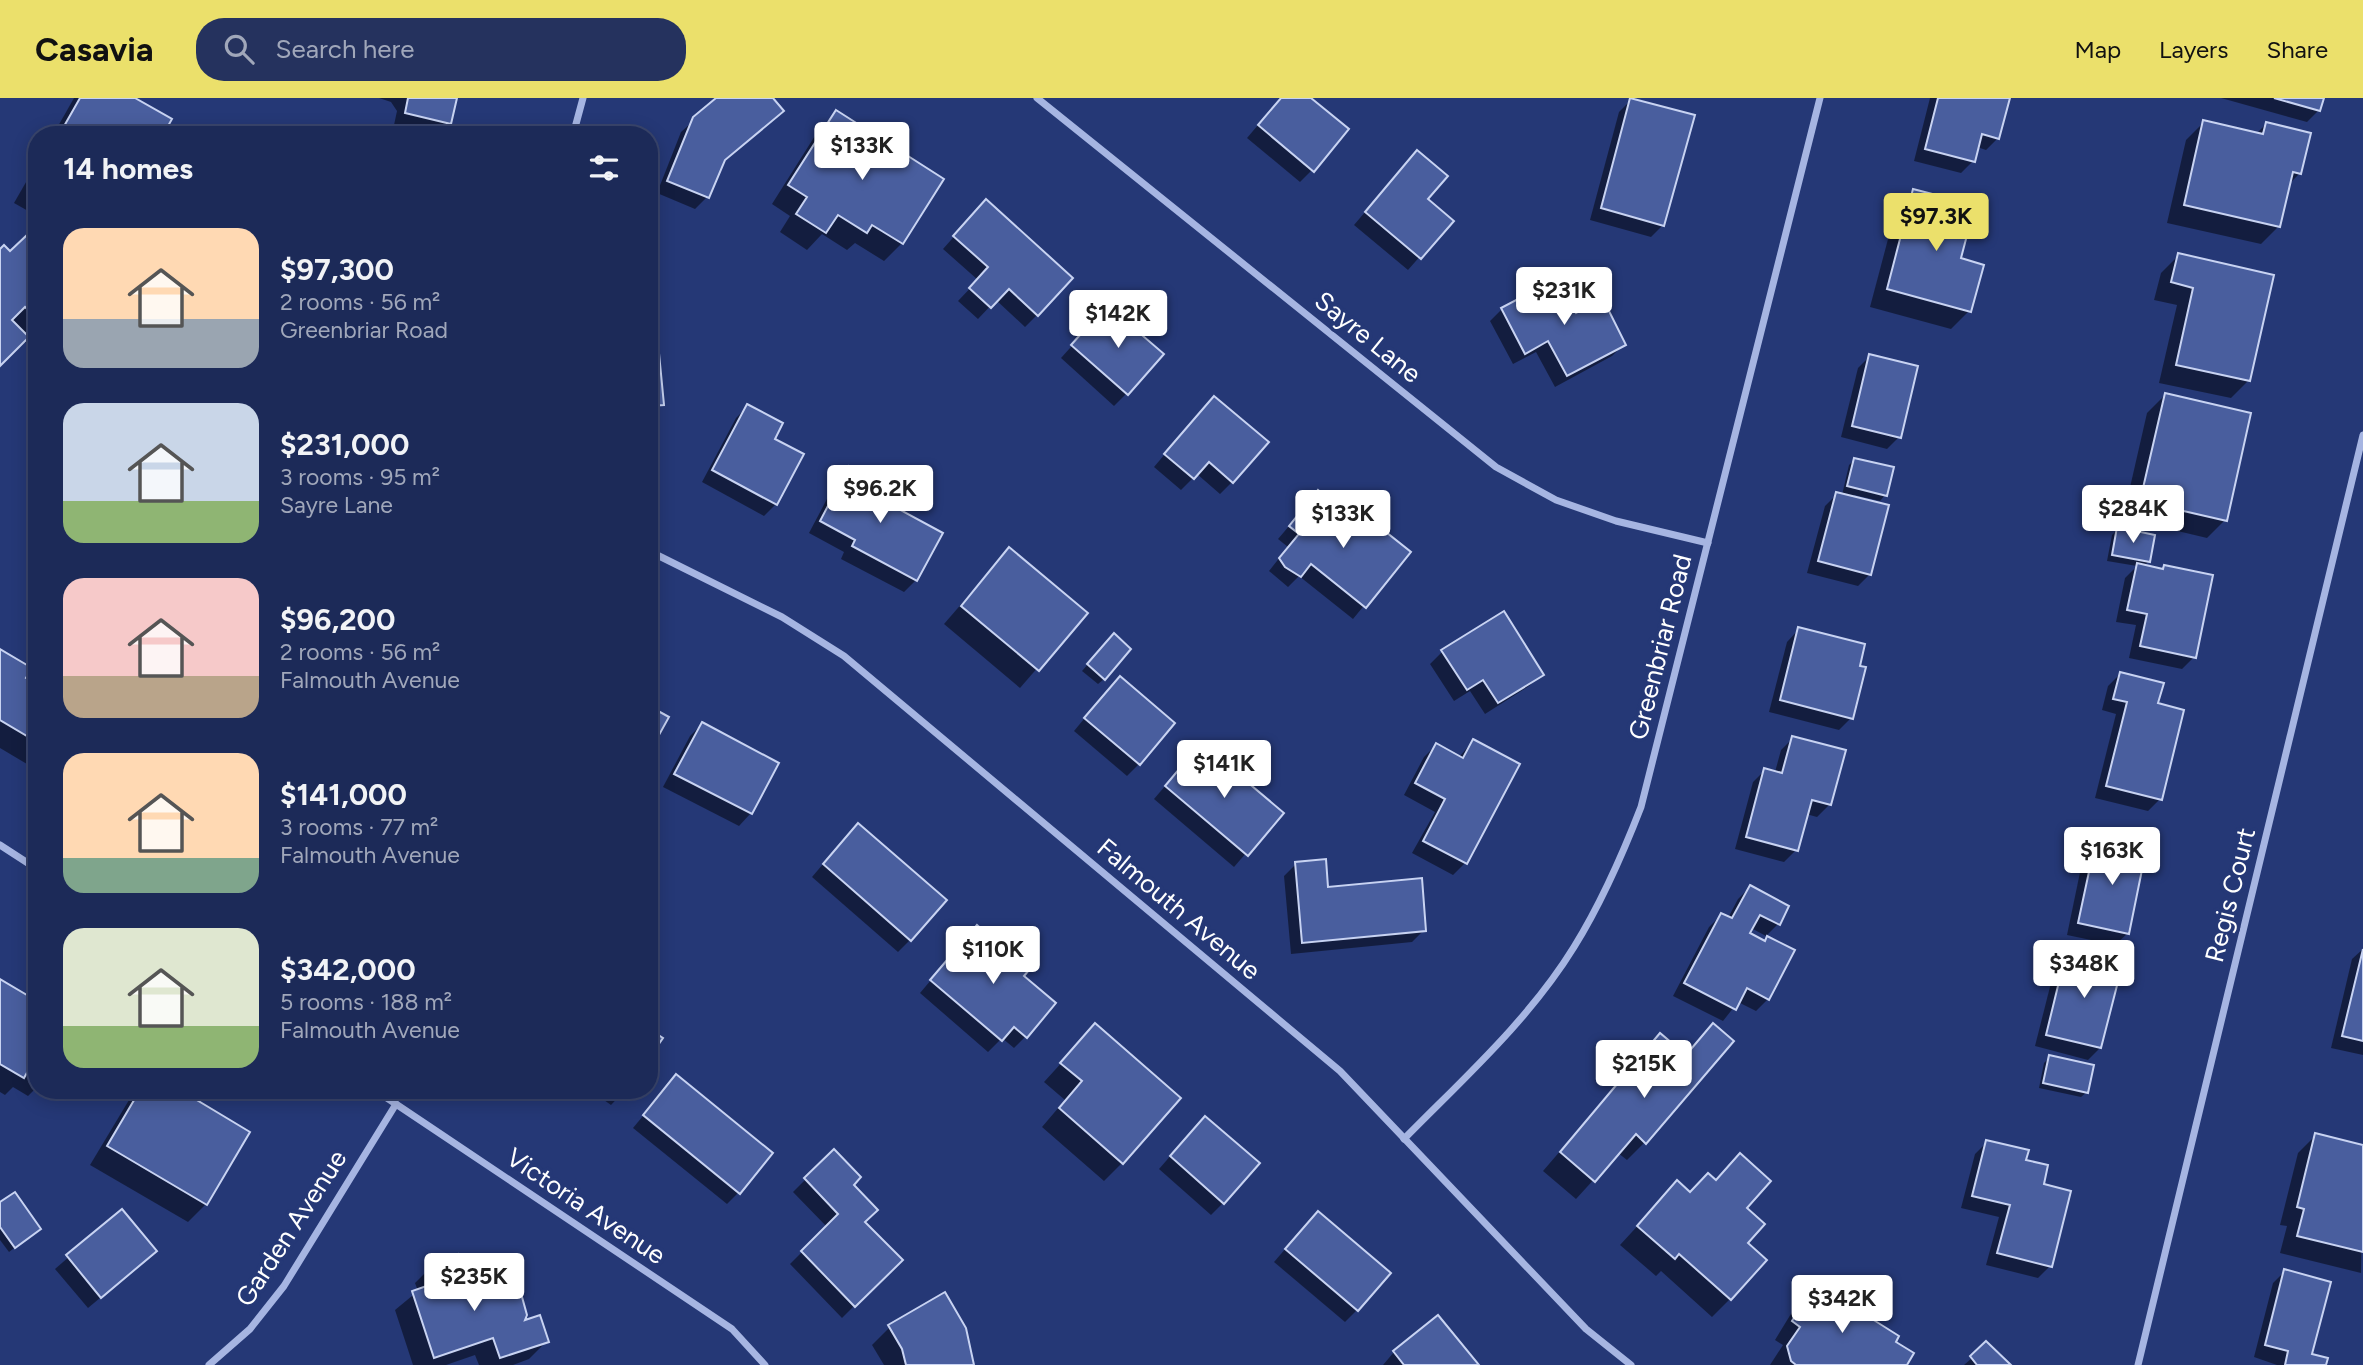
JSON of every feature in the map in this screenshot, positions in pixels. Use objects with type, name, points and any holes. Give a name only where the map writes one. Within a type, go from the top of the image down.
[{"type":"street","points":[[575,126],[583,98]]},
{"type":"street","name":"Sayre Lane","points":[[1037,98],[1496,467],[1556,500],[1616,521],[1708,543]]},
{"type":"street","name":"Greenbriar Road","points":[[1404,1139],[1530,1007],[1573,948],[1614,876],[1641,807],[1820,98]]},
{"type":"street","name":"Regis Court","points":[[2138,1365],[2363,435]]},
{"type":"street","name":"Falmouth Avenue","points":[[658,555],[782,617],[844,656],[1340,1071],[1586,1329],[1631,1365]]},
{"type":"street","points":[[0,845],[28,863]]},
{"type":"street","name":"Victoria Avenue","points":[[388,1099],[732,1329],[765,1365]]},
{"type":"street","name":"Garden Avenue","points":[[209,1365],[250,1329],[284,1286],[396,1104]]},
{"type":"building","points":[[80,98],[135,98],[172,119],[168,126],[64,126]]},
{"type":"building","points":[[408,98],[457,98],[451,124],[405,113]]},
{"type":"building","points":[[716,98],[773,98],[784,111],[725,160],[709,198],[667,181],[693,117]]},
{"type":"building","points":[[1281,98],[1311,98],[1349,129],[1314,172],[1258,125]]},
{"type":"building","points":[[1630,98],[1695,115],[1664,226],[1601,208]]},
{"type":"building","points":[[1938,98],[2010,98],[1999,139],[1982,134],[1975,162],[1925,149]]},
{"type":"building","points":[[2274,98],[2324,98],[2320,111]]},
{"type":"building","points":[[836,110],[944,179],[903,244],[872,225],[867,233],[838,215],[826,233],[796,214],[807,197],[788,185]]},
{"type":"building","points":[[2203,120],[2263,134],[2266,122],[2311,133],[2301,174],[2293,172],[2280,227],[2184,205]]},
{"type":"building","points":[[1417,150],[1448,176],[1428,199],[1454,221],[1421,259],[1365,212]]},
{"type":"building","points":[[1913,189],[1975,205],[1961,258],[1984,265],[1971,312],[1887,289]]},
{"type":"building","points":[[986,199],[1073,278],[1038,316],[1009,289],[991,308],[969,288],[988,267],[953,236]]},
{"type":"building","points":[[28,236],[28,310],[25,307],[12,320],[28,338],[0,366],[0,249],[4,245],[10,251]]},
{"type":"building","points":[[2178,253],[2274,275],[2250,381],[2176,365],[2193,288],[2171,282]]},
{"type":"building","points":[[1558,278],[1576,313],[1603,299],[1626,345],[1567,376],[1548,341],[1525,354],[1501,308]]},
{"type":"building","points":[[1107,305],[1164,354],[1128,395],[1071,345]]},
{"type":"building","points":[[658,343],[664,405],[658,405]]},
{"type":"building","points":[[1869,354],[1918,366],[1901,438],[1852,426]]},
{"type":"building","points":[[2165,393],[2251,413],[2227,521],[2140,501]]},
{"type":"building","points":[[1214,396],[1269,442],[1233,483],[1209,462],[1194,479],[1164,454]]},
{"type":"building","points":[[747,404],[783,423],[775,439],[804,454],[777,505],[712,470]]},
{"type":"building","points":[[1854,458],[1894,467],[1887,496],[1847,486]]},
{"type":"building","points":[[849,466],[889,488],[882,500],[943,533],[917,581],[852,546],[855,540],[820,521]]},
{"type":"building","points":[[1318,490],[1370,533],[1377,525],[1411,552],[1366,608],[1311,564],[1301,577],[1285,567],[1279,558],[1299,534],[1289,526]]},
{"type":"building","points":[[1836,492],[1889,505],[1871,575],[1818,561]]},
{"type":"building","points":[[2117,527],[2155,535],[2150,562],[2112,555]]},
{"type":"building","points":[[1009,547],[1088,613],[1039,671],[961,606]]},
{"type":"building","points":[[2137,563],[2163,569],[2164,565],[2213,575],[2196,658],[2140,646],[2147,614],[2127,610]]},
{"type":"building","points":[[1504,611],[1544,675],[1498,703],[1483,680],[1467,690],[1441,650]]},
{"type":"building","points":[[1798,627],[1865,644],[1860,666],[1866,667],[1853,719],[1780,700]]},
{"type":"building","points":[[1114,633],[1131,649],[1105,680],[1087,664]]},
{"type":"building","points":[[0,649],[28,666],[28,737],[0,720]]},
{"type":"building","points":[[2120,672],[2164,683],[2158,703],[2184,710],[2162,800],[2106,786],[2127,702],[2113,699]]},
{"type":"building","points":[[1120,676],[1175,723],[1140,765],[1084,718]]},
{"type":"building","points":[[658,711],[669,717],[658,737]]},
{"type":"building","points":[[702,722],[779,763],[752,814],[674,774]]},
{"type":"building","points":[[1792,736],[1846,750],[1831,805],[1812,800],[1798,851],[1746,837],[1764,768],[1782,773]]},
{"type":"building","points":[[1473,739],[1520,764],[1467,864],[1423,841],[1445,799],[1415,783],[1436,743],[1463,758]]},
{"type":"building","points":[[1201,743],[1284,813],[1248,856],[1165,786]]},
{"type":"building","points":[[858,823],[947,900],[911,941],[823,864]]},
{"type":"building","points":[[2096,839],[2146,850],[2129,934],[2078,923]]},
{"type":"building","points":[[1326,859],[1328,887],[1422,878],[1426,931],[1302,943],[1295,862]]},
{"type":"building","points":[[1750,885],[1789,906],[1780,925],[1760,915],[1750,933],[1765,941],[1767,936],[1795,950],[1769,1000],[1747,988],[1736,1010],[1684,983],[1721,913],[1732,918]]},
{"type":"building","points":[[977,925],[1029,970],[1024,976],[1056,1003],[1027,1038],[1014,1027],[1002,1041],[930,980]]},
{"type":"building","points":[[2363,949],[2363,1041],[2342,1036]]},
{"type":"building","points":[[2066,953],[2122,966],[2101,1048],[2046,1035]]},
{"type":"building","points":[[0,979],[28,996],[28,1071],[24,1078],[0,1064]]},
{"type":"building","points":[[1095,1023],[1181,1098],[1123,1164],[1059,1108],[1082,1081],[1060,1063]]},
{"type":"building","points":[[1713,1023],[1734,1041],[1646,1144],[1636,1134],[1595,1182],[1560,1152],[1660,1033],[1686,1055]]},
{"type":"building","points":[[2049,1055],[2094,1065],[2088,1093],[2043,1083]]},
{"type":"building","points":[[676,1074],[773,1153],[740,1194],[643,1115]]},
{"type":"building","points":[[135,1099],[195,1099],[250,1132],[207,1205],[107,1146]]},
{"type":"building","points":[[1205,1116],[1260,1163],[1224,1204],[1170,1156]]},
{"type":"building","points":[[2315,1133],[2363,1145],[2363,1252],[2297,1236],[2304,1209],[2297,1207]]},
{"type":"building","points":[[1986,1140],[2029,1150],[2026,1160],[2048,1165],[2044,1184],[2071,1191],[2052,1267],[1997,1253],[2010,1205],[1972,1196]]},
{"type":"building","points":[[834,1149],[861,1177],[854,1185],[878,1210],[865,1222],[903,1260],[855,1307],[801,1251],[838,1214],[804,1178]]},
{"type":"building","points":[[1740,1153],[1771,1181],[1747,1208],[1765,1224],[1748,1243],[1767,1260],[1731,1300],[1679,1254],[1675,1259],[1637,1226],[1677,1180],[1690,1192],[1708,1173],[1716,1180]]},
{"type":"building","points":[[15,1192],[41,1229],[15,1248],[0,1227],[0,1202]]},
{"type":"building","points":[[122,1209],[157,1251],[101,1298],[66,1255]]},
{"type":"building","points":[[1318,1211],[1391,1273],[1358,1311],[1285,1249]]},
{"type":"building","points":[[458,1254],[465,1275],[486,1268],[494,1296],[510,1291],[522,1297],[527,1315],[525,1320],[540,1315],[549,1342],[500,1358],[493,1338],[434,1358],[412,1291],[438,1282],[432,1263]]},
{"type":"building","points":[[2284,1269],[2331,1282],[2312,1354],[2328,1358],[2326,1365],[2285,1365],[2288,1351],[2265,1345]]},
{"type":"building","points":[[1815,1283],[1899,1336],[1896,1342],[1914,1353],[1907,1365],[1796,1365],[1791,1361],[1787,1346],[1800,1327],[1792,1321]]},
{"type":"building","points":[[945,1292],[966,1328],[974,1365],[906,1365],[902,1349],[888,1325]]},
{"type":"building","points":[[1438,1315],[1479,1365],[1404,1365],[1393,1351]]},
{"type":"building","points":[[1986,1341],[2011,1365],[1977,1365],[1970,1356]]}]
